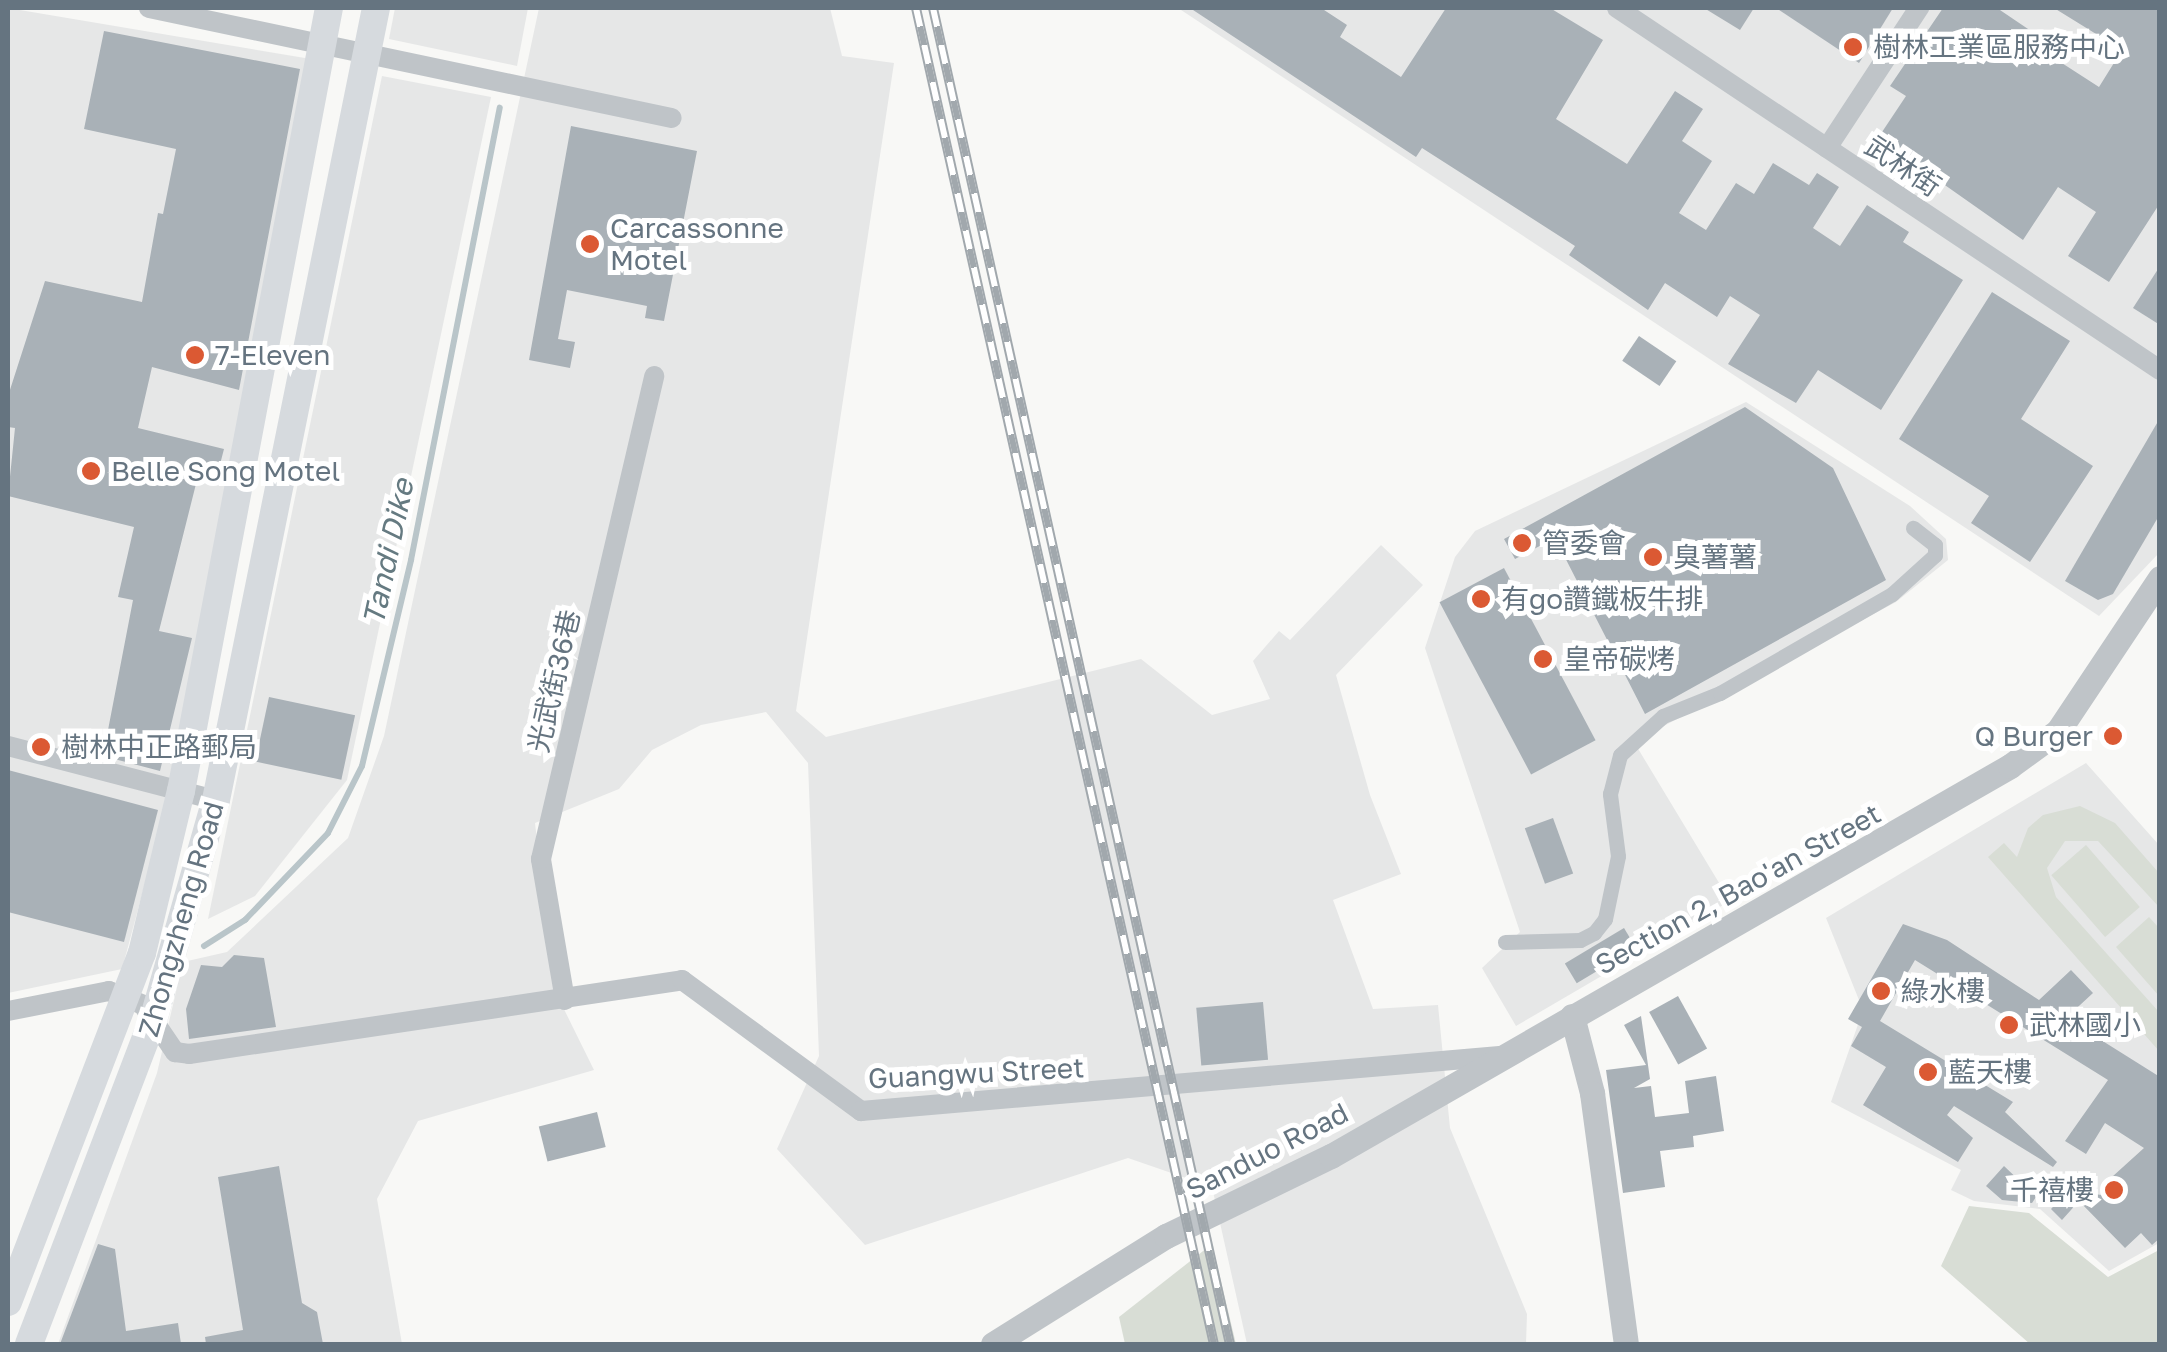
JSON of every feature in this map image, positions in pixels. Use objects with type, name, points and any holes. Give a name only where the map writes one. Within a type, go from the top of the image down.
[{"type":"main road","name":"Zhongzheng Road","points":[[8,1302],[128,996],[181,792],[329,8]]},
{"type":"main road","name":"Zhongzheng Road","points":[[29,1344],[154,1017],[216,800],[376,8]]},
{"type":"street","points":[[150,8],[672,118]]},
{"type":"street","name":"武林街","points":[[1617,8],[2160,370]]},
{"type":"street","points":[[1827,148],[1919,8]]},
{"type":"street","name":"光武街36巷","points":[[564,1000],[541,859],[654,376]]},
{"type":"street","points":[[1505,942],[1580,940],[1594,933],[1606,918],[1618,856],[1610,794],[1620,755],[1663,716],[1746,678],[1892,594],[1935,555],[1935,545],[1914,528]]},
{"type":"street","name":"Section 2, Bao'an Street","points":[[1572,1016],[1909,829],[2045,742],[2088,690],[2160,578]]},
{"type":"street","points":[[8,746],[216,800]]},
{"type":"street","name":"Guangwu Street","points":[[154,1017],[175,1052],[188,1054],[682,980],[860,1111],[1507,1056]]},
{"type":"street","points":[[8,1011],[109,991],[128,996],[154,1017]]},
{"type":"street","points":[[1572,1016],[1592,1093],[1626,1344]]},
{"type":"street","name":"Sanduo Road","points":[[993,1344],[1058,1310],[1166,1236],[1331,1156],[1572,1016]]},
{"type":"shaded area","points":[[8,8],[317,60],[176,768],[122,969],[8,993]]},
{"type":"shaded area","points":[[395,8],[528,8],[517,66],[389,39]]},
{"type":"shaded area","points":[[539,8],[830,8],[842,56],[894,63],[796,711],[826,737],[1141,659],[1212,715],[1270,699],[1253,661],[1279,631],[1290,640],[1381,545],[1423,585],[1336,675],[1370,795],[1401,874],[1333,900],[1373,1009],[1438,1005],[1450,1128],[1527,1314],[1526,1344],[1247,1344],[1212,1187],[1128,1158],[865,1245],[777,1149],[819,1056],[808,763],[766,712],[701,725],[652,750],[619,789],[535,823],[554,989],[594,1070],[418,1121],[377,1199],[402,1344],[58,1344],[157,1073],[183,962],[227,952],[348,838],[384,736]]},
{"type":"shaded area","points":[[1178,8],[2159,8],[2159,553],[2099,616]]},
{"type":"shaded area","points":[[382,76],[491,97],[347,780],[255,896],[208,919]]},
{"type":"shaded area","points":[[1746,402],[1910,506],[1946,539],[1948,560],[1896,602],[1647,735],[1637,747],[1730,901],[1516,1026],[1482,968],[1520,932],[1425,648],[1455,557],[1475,531]]},
{"type":"shaded area","name":"武林國小","points":[[2086,763],[2159,845],[2159,1243],[2109,1271],[2040,1209],[1974,1201],[1951,1190],[1961,1170],[1831,1102],[1863,1010],[1826,918]]},
{"type":"shaded area","points":[[2080,806],[2115,823],[2159,873],[2159,907],[2098,841],[2065,841],[2047,868],[2056,897],[2159,1012],[2159,1051],[1988,857],[2004,843],[2017,857],[2028,828],[2043,815]]},
{"type":"shaded area","points":[[2086,845],[2140,907],[2105,937],[2051,875]]},
{"type":"shaded area","points":[[2149,917],[2159,928],[2159,996],[2116,947]]},
{"type":"shaded area","points":[[1969,1206],[2029,1213],[2108,1277],[2159,1250],[2159,1344],[2030,1344],[1941,1266]]},
{"type":"shaded area","points":[[1212,1244],[1236,1344],[1125,1344],[1119,1317]]},
{"type":"building","points":[[1190,8],[1321,8],[1347,25],[1340,37],[1401,77],[1446,8],[1550,8],[1603,40],[1556,119],[1627,164],[1675,91],[1703,109],[1682,141],[1712,161],[1679,213],[1706,230],[1736,183],[1754,194],[1773,163],[1809,185],[1817,173],[1839,187],[1813,228],[1840,246],[1867,205],[1909,232],[1903,242],[1963,280],[1881,410],[1818,370],[1796,403],[1728,364],[1760,315],[1730,296],[1717,317],[1665,283],[1648,310],[1569,255],[1575,246],[1422,148],[1416,157]]},
{"type":"building","points":[[1704,8],[1754,8],[1740,30]]},
{"type":"building","name":"樹林工業區服務中心","points":[[1776,8],[1893,8],[1859,63]]},
{"type":"building","points":[[1943,8],[1997,8],[2031,31],[2026,40],[2099,87],[2122,50],[2054,8],[2160,8],[2160,203],[2109,282],[2068,256],[2096,212],[2058,187],[2023,240],[1878,138],[1906,96],[1890,86]]},
{"type":"building","points":[[104,31],[300,69],[239,390],[152,367],[138,428],[224,449],[217,476],[199,472],[159,631],[192,638],[160,771],[103,756],[133,600],[118,597],[134,527],[8,496],[15,428],[8,427],[8,396],[45,281],[142,302],[158,213],[163,214],[176,149],[84,129]]},
{"type":"building","points":[[571,126],[697,151],[664,321],[645,318],[647,306],[567,290],[558,339],[575,342],[570,368],[529,360]]},
{"type":"building","points":[[2160,266],[2160,325],[2133,308]]},
{"type":"building","points":[[1992,292],[2070,341],[2021,419],[2093,466],[2030,562],[1971,523],[1989,496],[1899,439]]},
{"type":"building","points":[[1639,336],[1676,361],[1660,386],[1622,361]]},
{"type":"building","points":[[1745,407],[1833,468],[1886,580],[1645,714],[1555,538],[1515,559],[1504,539]]},
{"type":"building","points":[[2160,418],[2160,514],[2113,594],[2098,600],[2065,581]]},
{"type":"building","points":[[1504,568],[1596,740],[1531,774],[1440,602]]},
{"type":"building","points":[[269,697],[355,715],[341,780],[255,762]]},
{"type":"building","points":[[8,770],[158,810],[124,942],[8,912]]},
{"type":"building","points":[[1553,818],[1573,873],[1545,884],[1525,828]]},
{"type":"building","points":[[1903,924],[1947,940],[2039,1000],[2071,970],[2093,993],[2066,1018],[2160,1077],[2160,1238],[2152,1245],[2141,1233],[2125,1248],[2079,1201],[2062,1220],[2051,1209],[2068,1191],[2119,1197],[2102,1186],[2144,1148],[2105,1123],[2086,1154],[2065,1141],[2108,1080],[1915,960],[1880,1021],[2013,1102],[2005,1112],[2057,1162],[2053,1167],[1954,1106],[1947,1115],[1973,1138],[1958,1162],[1863,1105],[1886,1067],[1851,1046],[1862,1027],[1848,1019]]},
{"type":"building","points":[[1624,928],[1636,948],[1577,983],[1565,964]]},
{"type":"building","points":[[234,955],[264,958],[276,1027],[189,1039],[186,1009],[201,965],[222,967]]},
{"type":"building","points":[[1678,996],[1707,1048],[1678,1064],[1649,1012]]},
{"type":"building","points":[[1263,1002],[1268,1060],[1201,1066],[1196,1008]]},
{"type":"building","points":[[1641,1016],[1650,1079],[1634,1088],[1651,1086],[1655,1117],[1689,1113],[1685,1081],[1716,1076],[1724,1131],[1693,1136],[1694,1147],[1660,1151],[1665,1187],[1623,1193],[1606,1070],[1646,1065],[1624,1025]]},
{"type":"building","points":[[597,1112],[606,1147],[547,1161],[539,1127]]},
{"type":"building","points":[[279,1166],[302,1303],[317,1312],[323,1344],[206,1344],[205,1337],[243,1330],[218,1177]]},
{"type":"building","points":[[2004,1166],[2025,1186],[2042,1188],[2032,1203],[2002,1200],[1986,1186]]},
{"type":"building","points":[[98,1244],[115,1249],[126,1331],[178,1323],[181,1344],[60,1344]]},
{"type":"waterway","name":"Tandi Dike","points":[[204,946],[245,920],[328,833],[362,766],[411,560],[500,108]]},
{"type":"railway","points":[[916,8],[1214,1344]]},
{"type":"railway","points":[[933,8],[1230,1344]]},
{"type":"place","name":"樹林工業區服務中心","points":[[1853,47]]},
{"type":"place","name":"Carcassonne Motel","points":[[590,244]]},
{"type":"place","name":"7-Eleven","points":[[195,355]]},
{"type":"place","name":"Belle Song Motel","points":[[91,471]]},
{"type":"place","name":"管委會","points":[[1522,543]]},
{"type":"place","name":"臭薯薯","points":[[1653,557]]},
{"type":"place","name":"有go讚鐵板牛排","points":[[1481,599]]},
{"type":"place","name":"皇帝碳烤","points":[[1543,659]]},
{"type":"place","name":"Q Burger","points":[[2113,736]]},
{"type":"place","name":"樹林中正路郵局","points":[[41,747]]},
{"type":"place","name":"綠水樓","points":[[1881,991]]},
{"type":"place","name":"武林國小","points":[[2009,1025]]},
{"type":"place","name":"藍天樓","points":[[1928,1072]]},
{"type":"place","name":"千禧樓","points":[[2114,1190]]}]
